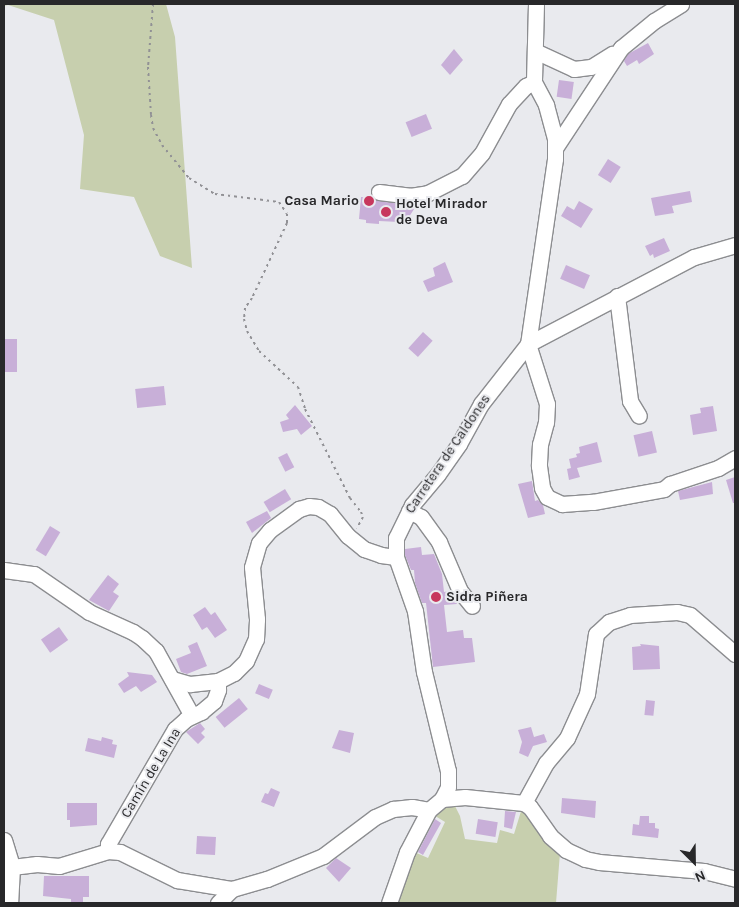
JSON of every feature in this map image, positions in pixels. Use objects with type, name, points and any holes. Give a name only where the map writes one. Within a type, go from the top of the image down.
[{"type":"street","points":[[536,4],[534,82],[546,105],[555,138],[528,344],[546,396],[546,422],[540,444],[540,479],[542,488],[547,497],[553,501],[575,504],[656,492],[688,478],[700,476],[735,458]]},
{"type":"street","points":[[535,51],[566,67],[582,70],[605,60],[654,21],[681,4]]},
{"type":"street","points":[[555,148],[621,48]]},
{"type":"street","points":[[379,192],[410,196],[428,193],[462,176],[482,153],[509,104],[526,86],[534,82]]},
{"type":"street","name":"Carretera de Caldones","points":[[442,799],[448,788],[448,772],[424,672],[415,610],[396,556],[396,538],[409,511],[459,444],[481,404],[528,344],[694,257],[735,245]]},
{"type":"street","points":[[618,296],[630,401],[638,416]]},
{"type":"street","points":[[172,679],[190,684],[218,682],[234,673],[246,661],[252,651],[257,619],[252,567],[259,543],[270,530],[299,509],[310,506],[318,507],[330,514],[348,536],[364,549],[381,555],[396,556]]},
{"type":"street","points":[[409,511],[421,517],[439,542],[460,591],[472,606]]},
{"type":"street","points":[[4,570],[34,574],[89,612],[133,632],[156,651],[192,716]]},
{"type":"street","points":[[524,803],[546,763],[567,738],[587,694],[594,639],[609,622],[630,615],[677,612],[690,616],[735,654]]},
{"type":"street","name":"Camín de La Ina","points":[[108,851],[108,844],[175,729],[214,701],[218,690],[218,682]]},
{"type":"street","points":[[389,903],[407,852],[429,810],[442,799],[465,797],[524,803],[530,807],[550,836],[566,850],[585,859],[599,862],[704,871],[735,879]]},
{"type":"street","points":[[12,867],[37,864],[59,866],[108,851],[120,852],[177,880],[232,889],[267,879],[323,856],[376,817],[393,808],[412,807],[429,810]]},
{"type":"street","points":[[4,840],[12,867],[10,903]]},
{"type":"street","points":[[218,903],[232,889]]},
{"type":"path","points":[[153,4],[148,68],[153,128],[162,145],[189,178],[215,194],[279,202],[287,214],[284,229],[252,298],[244,308],[246,331],[259,351],[298,387],[305,408],[350,498],[363,517],[361,524],[348,536]]},
{"type":"green space","points":[[4,4],[166,4],[175,37],[192,268],[160,256],[134,197],[80,189],[84,135],[54,20],[8,5],[4,6]]},
{"type":"green space","points":[[453,802],[460,816],[465,839],[497,843],[500,830],[514,834],[522,808],[560,853],[556,903],[393,903],[412,851],[428,858],[445,822],[432,814]]},
{"type":"building","points":[[648,43],[654,54],[639,64],[637,60],[627,66],[624,61],[628,54]]},
{"type":"building","points":[[454,49],[463,60],[450,75],[441,65]]},
{"type":"building","points":[[559,80],[574,82],[571,99],[557,97]]},
{"type":"building","points":[[426,114],[432,129],[412,137],[406,122]]},
{"type":"building","points":[[608,159],[621,167],[611,183],[598,175]]},
{"type":"building","points":[[690,191],[692,202],[672,206],[674,213],[655,216],[651,198]]},
{"type":"building","name":"Hotel Mirador de Deva","points":[[361,197],[416,206],[407,220],[399,219],[399,222],[379,221],[379,224],[366,223],[366,220],[359,219]]},
{"type":"building","points":[[579,201],[593,209],[581,228],[561,216],[567,206],[574,210]]},
{"type":"building","points":[[664,238],[670,251],[654,258],[653,254],[650,256],[645,246]]},
{"type":"building","points":[[445,262],[453,282],[428,292],[423,281],[435,276],[433,268]]},
{"type":"building","points":[[566,265],[590,275],[584,289],[560,279]]},
{"type":"building","points":[[423,332],[433,341],[418,357],[408,348]]},
{"type":"building","points":[[4,339],[17,339],[17,372],[4,372]]},
{"type":"building","points":[[164,386],[166,405],[137,408],[135,389]]},
{"type":"building","points":[[295,405],[312,426],[301,435],[297,429],[283,432],[280,422],[289,419],[286,415]]},
{"type":"building","points":[[713,406],[717,431],[693,435],[690,415],[701,413],[700,408]]},
{"type":"building","points":[[652,431],[657,452],[638,457],[633,435]]},
{"type":"building","points":[[597,442],[602,462],[577,468],[580,477],[569,480],[567,469],[571,468],[569,459],[577,457],[576,454],[580,453],[579,447]]},
{"type":"building","points":[[287,453],[294,467],[285,472],[278,458]]},
{"type":"building","points":[[735,477],[735,503],[733,503],[726,480]]},
{"type":"building","points":[[532,481],[535,501],[538,500],[543,505],[545,514],[528,518],[518,484]]},
{"type":"building","points":[[712,482],[713,494],[680,500],[678,491]]},
{"type":"building","points":[[285,489],[291,499],[270,512],[264,502]]},
{"type":"building","points":[[267,511],[271,518],[252,533],[246,522]]},
{"type":"building","points":[[50,526],[60,532],[46,556],[36,550]]},
{"type":"building","name":"Sidra Piñera","points":[[421,547],[422,555],[434,554],[442,574],[444,592],[450,591],[457,604],[444,605],[447,632],[463,630],[464,638],[472,638],[475,662],[433,667],[426,603],[422,603],[415,583],[414,570],[411,570],[405,555],[405,549]]},
{"type":"building","points":[[108,575],[119,584],[113,592],[119,596],[109,611],[89,600]]},
{"type":"building","points":[[205,607],[211,615],[215,612],[227,630],[215,638],[207,627],[202,630],[193,615]]},
{"type":"building","points":[[59,627],[68,640],[50,653],[41,640]]},
{"type":"building","points":[[197,642],[207,666],[187,674],[181,672],[176,659],[191,653],[188,646]]},
{"type":"building","points":[[640,644],[659,646],[660,669],[633,670],[632,647],[641,646]]},
{"type":"building","points":[[127,672],[152,675],[157,682],[141,692],[136,686],[124,693],[118,684],[129,676]]},
{"type":"building","points":[[259,684],[273,690],[269,699],[255,693]]},
{"type":"building","points":[[239,698],[248,709],[224,728],[216,717]]},
{"type":"building","points":[[646,700],[655,701],[653,716],[644,715]]},
{"type":"building","points":[[200,723],[205,729],[201,733],[205,737],[198,744],[186,732]]},
{"type":"building","points":[[531,727],[534,737],[544,734],[547,742],[533,746],[528,757],[519,753],[522,742],[518,730]]},
{"type":"building","points":[[339,730],[354,733],[350,753],[332,748]]},
{"type":"building","points":[[102,737],[113,740],[112,744],[117,745],[114,758],[85,751],[88,738],[101,741]]},
{"type":"building","points":[[271,788],[280,792],[274,807],[261,802],[265,793],[268,794]]},
{"type":"building","points":[[562,798],[596,801],[595,818],[561,813]]},
{"type":"building","points":[[67,803],[97,803],[97,825],[70,827],[70,820],[67,820]]},
{"type":"building","points":[[505,811],[516,812],[512,829],[504,827]]},
{"type":"building","points":[[640,816],[649,816],[649,823],[655,823],[655,828],[659,829],[658,838],[632,835],[633,824],[639,825]]},
{"type":"building","points":[[435,819],[441,823],[423,855],[418,852]]},
{"type":"building","points":[[478,819],[498,822],[495,837],[476,834]]},
{"type":"building","points":[[197,836],[216,837],[215,855],[196,854]]},
{"type":"building","points":[[336,858],[351,868],[339,882],[326,868]]},
{"type":"building","points":[[44,876],[89,876],[89,897],[83,897],[83,903],[71,903],[71,899],[43,896]]},
{"type":"place","name":"Casa Mario","points":[[369,201]]},
{"type":"place","name":"Hotel Mirador de Deva","points":[[386,212]]},
{"type":"place","name":"Sidra Piñera","points":[[436,597]]}]
